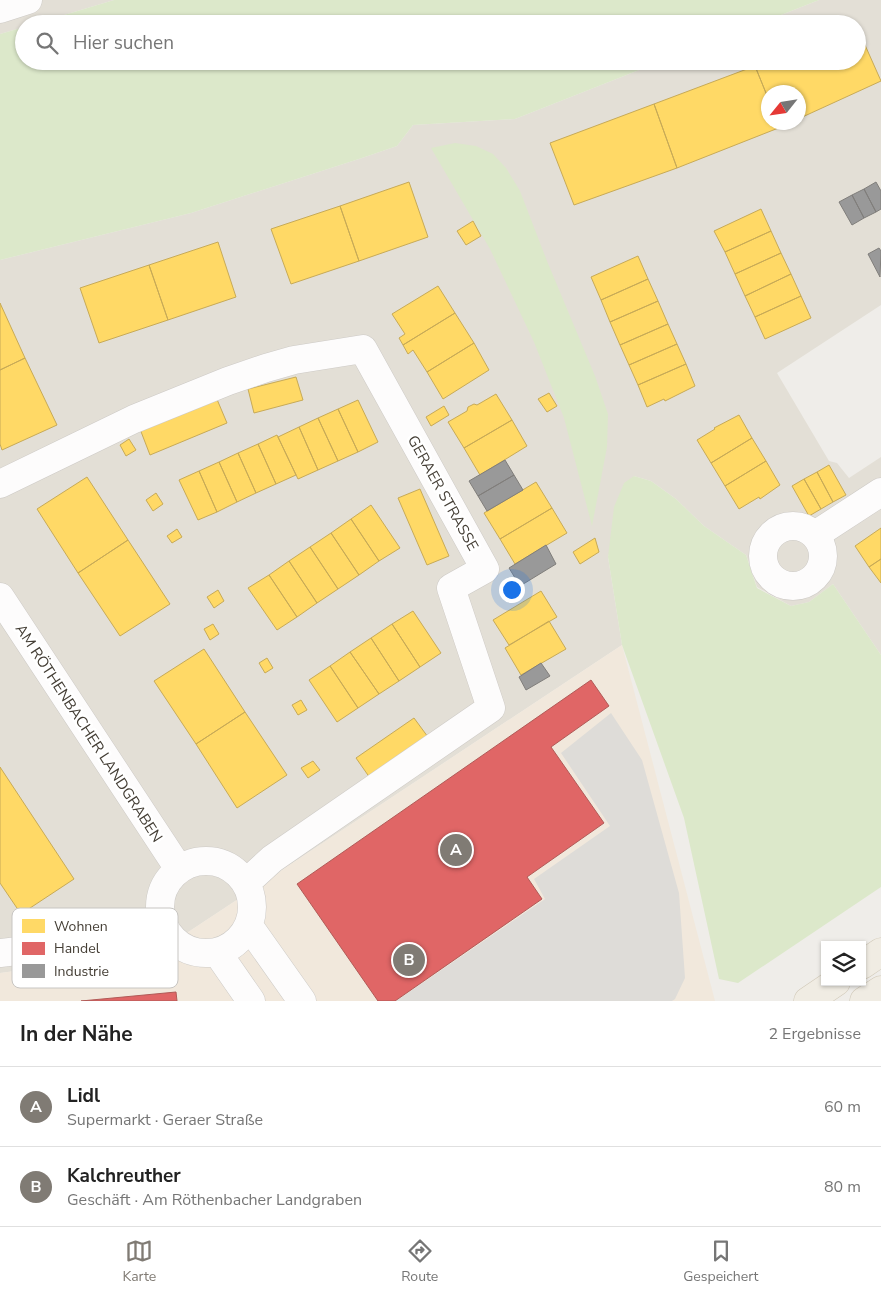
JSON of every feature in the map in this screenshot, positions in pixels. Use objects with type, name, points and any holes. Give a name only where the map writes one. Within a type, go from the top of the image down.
[{"type":"main road","points":[[866,962],[881,952]]},
{"type":"main road","points":[[808,1001],[830,986]]},
{"type":"main road","points":[[864,1001],[881,990]]},
{"type":"street","points":[[0,9],[28,0]]},
{"type":"street","name":"GERAER STRASSE","points":[[0,484],[134,419],[228,381],[294,360],[363,349],[485,569],[451,588],[491,708],[272,859],[246,883]]},
{"type":"street","points":[[815,535],[881,492]]},
{"type":"street","name":"AM RÖTHENBACHER LANDGRABEN","points":[[0,597],[179,868]]},
{"type":"street","points":[[159,908],[160,899],[167,882],[179,868],[190,862],[202,860],[215,861],[227,865],[238,872],[246,883],[252,897],[252,912],[249,926],[241,938],[230,947],[217,952],[204,953],[190,950],[178,944]]},
{"type":"street","points":[[249,926],[302,1001]]},
{"type":"street","points":[[217,952],[251,1001]]},
{"type":"shaded area","points":[[0,0],[114,0],[64,15],[15,15],[15,30],[0,34]]},
{"type":"shaded area","points":[[819,0],[881,0],[881,305],[777,373],[829,461],[837,463],[849,478],[881,457],[881,655],[833,584],[809,602],[791,606],[757,587],[746,555],[704,526],[676,499],[651,481],[634,476],[608,557],[622,645],[178,939],[178,908],[12,908],[12,971],[0,973],[0,260],[191,213],[362,158],[397,146],[413,125],[515,119],[639,70],[866,70],[866,15],[781,15]]},
{"type":"shaded area","points":[[622,645],[715,1001],[0,1001],[0,973],[12,971],[12,988],[178,988],[178,939]]},
{"type":"shaded area","points":[[611,713],[642,760],[679,893],[685,978],[675,999],[672,1001],[396,1001],[545,899],[534,879],[610,826],[561,753]]},
{"type":"green space","points":[[114,0],[819,0],[781,15],[64,15]]},
{"type":"green space","points":[[15,30],[15,70],[639,70],[515,119],[413,125],[397,146],[362,158],[191,213],[0,260],[0,34]]},
{"type":"green space","points":[[455,143],[476,146],[493,154],[506,168],[520,191],[595,376],[608,414],[607,447],[592,526],[564,418],[534,342],[490,249],[431,148]]},
{"type":"green space","points":[[634,476],[651,481],[676,499],[704,526],[746,555],[757,588],[791,606],[809,602],[833,584],[881,655],[881,887],[738,983],[719,979],[684,818],[622,645],[608,557],[614,507],[624,483]]},
{"type":"building: Wohnen","points":[[866,47],[881,81],[806,115],[806,85],[763,85],[757,70],[866,70]]},
{"type":"building: Wohnen","points":[[744,70],[757,70],[763,85],[761,85],[761,130],[773,130],[677,168],[654,104]]},
{"type":"building: Wohnen","points":[[654,104],[677,168],[574,205],[550,143]]},
{"type":"building: Wohnen","points":[[409,182],[428,237],[359,261],[340,206]]},
{"type":"building: Wohnen","points":[[340,206],[359,261],[291,284],[271,229]]},
{"type":"building: Wohnen","points":[[761,209],[771,231],[725,252],[714,231]]},
{"type":"building: Wohnen","points":[[473,221],[481,236],[466,245],[457,231]]},
{"type":"building: Wohnen","points":[[771,231],[781,253],[735,274],[725,252]]},
{"type":"building: Wohnen","points":[[218,242],[236,297],[168,320],[149,265]]},
{"type":"building: Wohnen","points":[[781,253],[791,274],[745,296],[735,274]]},
{"type":"building: Wohnen","points":[[638,256],[648,279],[601,300],[591,277]]},
{"type":"building: Wohnen","points":[[149,265],[168,320],[99,343],[80,288]]},
{"type":"building: Wohnen","points":[[791,274],[801,296],[755,317],[745,296]]},
{"type":"building: Wohnen","points":[[648,279],[658,301],[610,322],[601,300]]},
{"type":"building: Wohnen","points":[[438,286],[455,313],[403,345],[399,338],[405,334],[392,314]]},
{"type":"building: Wohnen","points":[[801,296],[811,318],[765,339],[755,317]]},
{"type":"building: Wohnen","points":[[658,301],[668,324],[620,345],[610,322]]},
{"type":"building: Wohnen","points":[[0,303],[25,358],[0,370]]},
{"type":"building: Wohnen","points":[[455,313],[474,343],[427,372],[413,350],[408,354],[403,345]]},
{"type":"building: Wohnen","points":[[668,324],[677,344],[629,365],[620,345]]},
{"type":"building: Wohnen","points":[[474,343],[489,370],[443,399],[427,372]]},
{"type":"building: Wohnen","points":[[677,344],[686,364],[638,385],[629,365]]},
{"type":"building: Wohnen","points":[[25,358],[57,425],[2,450],[0,444],[0,370]]},
{"type":"building: Wohnen","points":[[686,364],[695,386],[665,401],[664,399],[647,407],[638,385]]},
{"type":"building: Wohnen","points":[[296,377],[303,400],[254,413],[248,389]]},
{"type":"building: Wohnen","points":[[549,393],[557,406],[547,412],[538,399]]},
{"type":"building: Wohnen","points":[[496,394],[512,420],[464,448],[448,422],[467,411],[468,407],[474,404],[477,405]]},
{"type":"building: Wohnen","points":[[216,397],[227,423],[150,455],[140,429]]},
{"type":"building: Wohnen","points":[[358,400],[378,442],[358,452],[338,409]]},
{"type":"building: Wohnen","points":[[444,406],[449,415],[431,426],[426,417]]},
{"type":"building: Wohnen","points":[[338,409],[358,452],[338,461],[318,418]]},
{"type":"building: Wohnen","points":[[739,415],[752,438],[711,463],[697,440],[714,428]]},
{"type":"building: Wohnen","points":[[318,418],[338,461],[318,470],[299,427]]},
{"type":"building: Wohnen","points":[[512,420],[527,446],[480,475],[464,448]]},
{"type":"building: Wohnen","points":[[299,427],[318,470],[298,479],[278,437]]},
{"type":"building: Wohnen","points":[[277,435],[296,475],[276,484],[258,444]]},
{"type":"building: Wohnen","points":[[752,438],[766,461],[725,486],[711,463]]},
{"type":"building: Wohnen","points":[[129,439],[136,450],[126,456],[120,445]]},
{"type":"building: Wohnen","points":[[258,444],[276,484],[256,493],[238,453]]},
{"type":"building: Wohnen","points":[[238,453],[256,493],[237,502],[219,462]]},
{"type":"building: Wohnen","points":[[766,461],[780,485],[760,499],[759,497],[739,509],[725,486]]},
{"type":"building: Wohnen","points":[[219,462],[237,502],[217,512],[199,471]]},
{"type":"building: Wohnen","points":[[829,465],[846,495],[833,502],[817,472]]},
{"type":"building: Wohnen","points":[[199,471],[217,512],[198,520],[179,480]]},
{"type":"building: Wohnen","points":[[817,472],[833,502],[821,509],[804,479]]},
{"type":"building: Wohnen","points":[[87,477],[128,540],[78,573],[37,509]]},
{"type":"building: Wohnen","points":[[804,479],[821,509],[809,516],[792,486]]},
{"type":"building: Wohnen","points":[[536,482],[552,508],[500,539],[484,513]]},
{"type":"building: Wohnen","points":[[420,489],[449,556],[427,565],[398,498]]},
{"type":"building: Wohnen","points":[[156,493],[163,504],[153,511],[146,500]]},
{"type":"building: Wohnen","points":[[371,505],[400,548],[379,561],[351,519]]},
{"type":"building: Wohnen","points":[[552,508],[567,533],[515,564],[500,539]]},
{"type":"building: Wohnen","points":[[351,519],[379,561],[359,575],[331,533]]},
{"type":"building: Wohnen","points":[[881,528],[881,559],[869,567],[855,546]]},
{"type":"building: Wohnen","points":[[177,529],[182,537],[172,543],[167,536]]},
{"type":"building: Wohnen","points":[[331,533],[359,575],[338,589],[310,547]]},
{"type":"building: Wohnen","points":[[595,538],[599,552],[580,564],[573,552]]},
{"type":"building: Wohnen","points":[[128,540],[170,604],[120,636],[78,573]]},
{"type":"building: Wohnen","points":[[310,547],[338,589],[317,603],[289,561]]},
{"type":"building: Wohnen","points":[[881,559],[881,583],[869,567]]},
{"type":"building: Wohnen","points":[[289,561],[317,603],[297,617],[269,575]]},
{"type":"building: Wohnen","points":[[269,575],[297,617],[277,630],[248,588]]},
{"type":"building: Wohnen","points":[[218,590],[224,601],[214,608],[207,597]]},
{"type":"building: Wohnen","points":[[541,591],[557,617],[509,645],[493,620]]},
{"type":"building: Wohnen","points":[[413,611],[441,653],[420,667],[392,624]]},
{"type":"building: Wohnen","points":[[549,621],[566,649],[521,675],[505,648]]},
{"type":"building: Wohnen","points":[[213,624],[219,634],[210,640],[204,629]]},
{"type":"building: Wohnen","points":[[392,624],[420,667],[399,681],[371,638]]},
{"type":"building: Wohnen","points":[[371,638],[399,681],[379,694],[350,652]]},
{"type":"building: Wohnen","points":[[204,649],[245,712],[196,744],[154,681]]},
{"type":"building: Wohnen","points":[[350,652],[379,694],[358,708],[330,666]]},
{"type":"building: Wohnen","points":[[267,658],[273,668],[265,673],[259,663]]},
{"type":"building: Wohnen","points":[[330,666],[358,708],[337,722],[309,680]]},
{"type":"building: Wohnen","points":[[301,700],[307,710],[298,715],[292,705]]},
{"type":"building: Wohnen","points":[[245,712],[287,775],[237,808],[196,744]]},
{"type":"building: Wohnen","points":[[414,718],[428,737],[370,778],[356,758]]},
{"type":"building: Wohnen","points":[[313,761],[320,770],[308,778],[301,768]]},
{"type":"building: Wohnen","points":[[0,767],[74,879],[30,908],[17,908],[0,883]]},
{"type":"building: Handel","points":[[591,680],[609,706],[551,747],[604,823],[527,877],[542,899],[395,1001],[378,1001],[297,884]]},
{"type":"building: Handel","points":[[176,992],[177,1001],[81,1001]]},
{"type":"building: Industrie","points":[[876,182],[881,191],[881,209],[876,212],[864,189]]},
{"type":"building: Industrie","points":[[864,189],[876,212],[864,218],[852,195]]},
{"type":"building: Industrie","points":[[852,195],[864,218],[852,225],[839,202]]},
{"type":"building: Industrie","points":[[879,248],[881,251],[880,277],[868,254]]},
{"type":"building: Industrie","points":[[505,460],[514,475],[478,496],[469,481]]},
{"type":"building: Industrie","points":[[514,475],[523,490],[487,511],[478,496]]},
{"type":"building: Industrie","points":[[546,545],[556,564],[520,586],[509,568]]},
{"type":"building: Industrie","points":[[541,663],[550,676],[526,690],[519,677]]},
{"type":"place","name":"Lidl","points":[[456,850]]},
{"type":"place","name":"Kalchreuther","points":[[409,960]]}]
